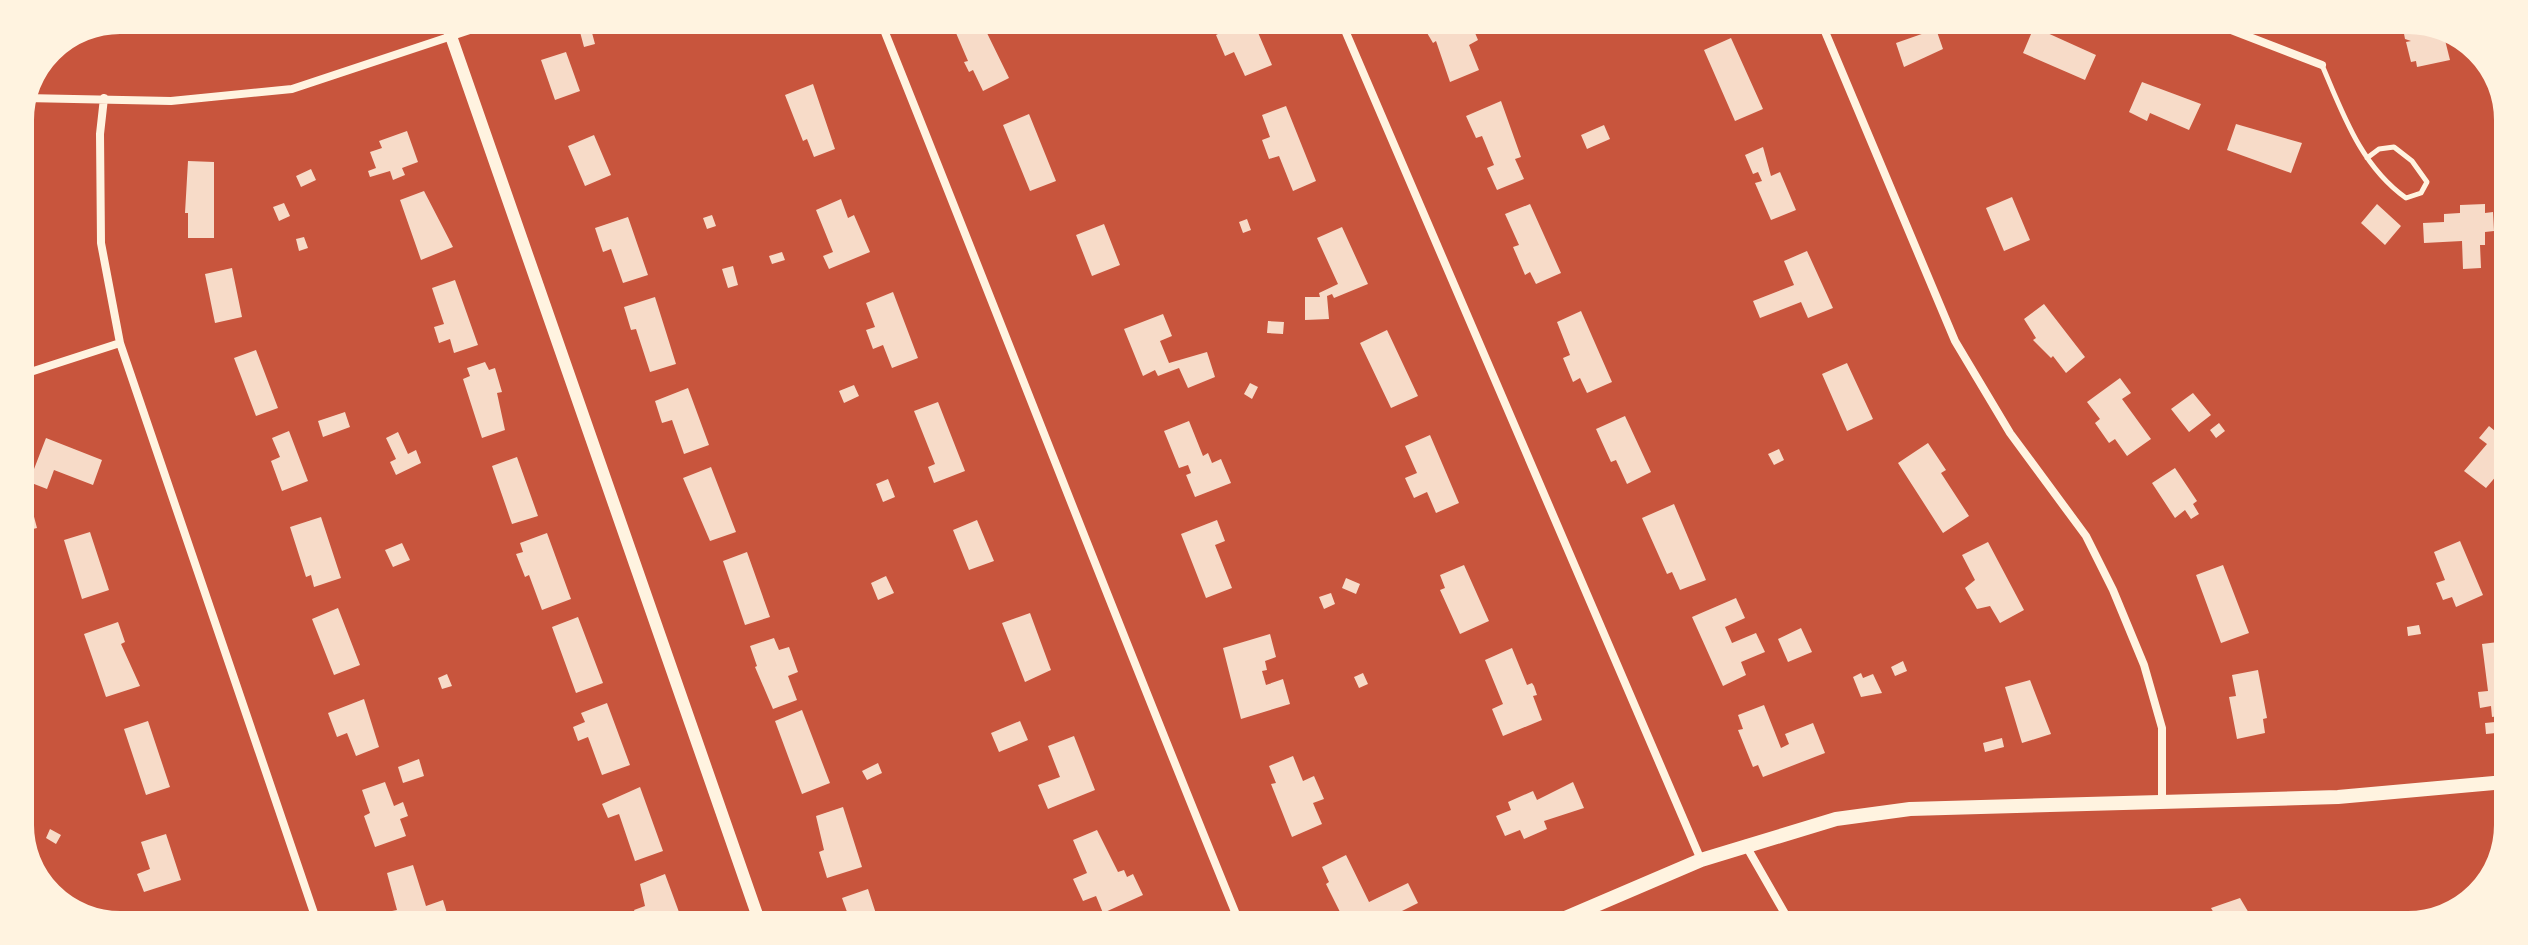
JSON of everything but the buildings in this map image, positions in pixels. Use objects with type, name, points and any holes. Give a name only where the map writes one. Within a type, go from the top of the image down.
[{"type":"main road","points":[[1577,913],[1745,844],[1836,819],[1910,809],[2338,797],[2496,783]]},
{"type":"street","points":[[450,32],[757,913]]},
{"type":"street","points":[[35,98],[171,101],[292,89],[468,32]]},
{"type":"street","points":[[885,32],[1019,366],[1140,681],[1235,913]]},
{"type":"street","points":[[1346,32],[1701,860]]},
{"type":"street","points":[[1825,32],[1955,341],[2010,433],[2086,536],[2113,590],[2144,665],[2162,728],[2162,804]]},
{"type":"street","points":[[2236,32],[2322,65]]},
{"type":"street","points":[[104,98],[100,134],[101,243],[120,343],[314,913]]},
{"type":"street","points":[[32,371],[120,343]]},
{"type":"street","points":[[1745,844],[1785,913]]},
{"type":"lane","points":[[2322,65],[2357,145],[2367,158],[2406,198],[2421,193],[2427,182],[2412,161],[2394,147],[2379,149],[2367,158]]}]
